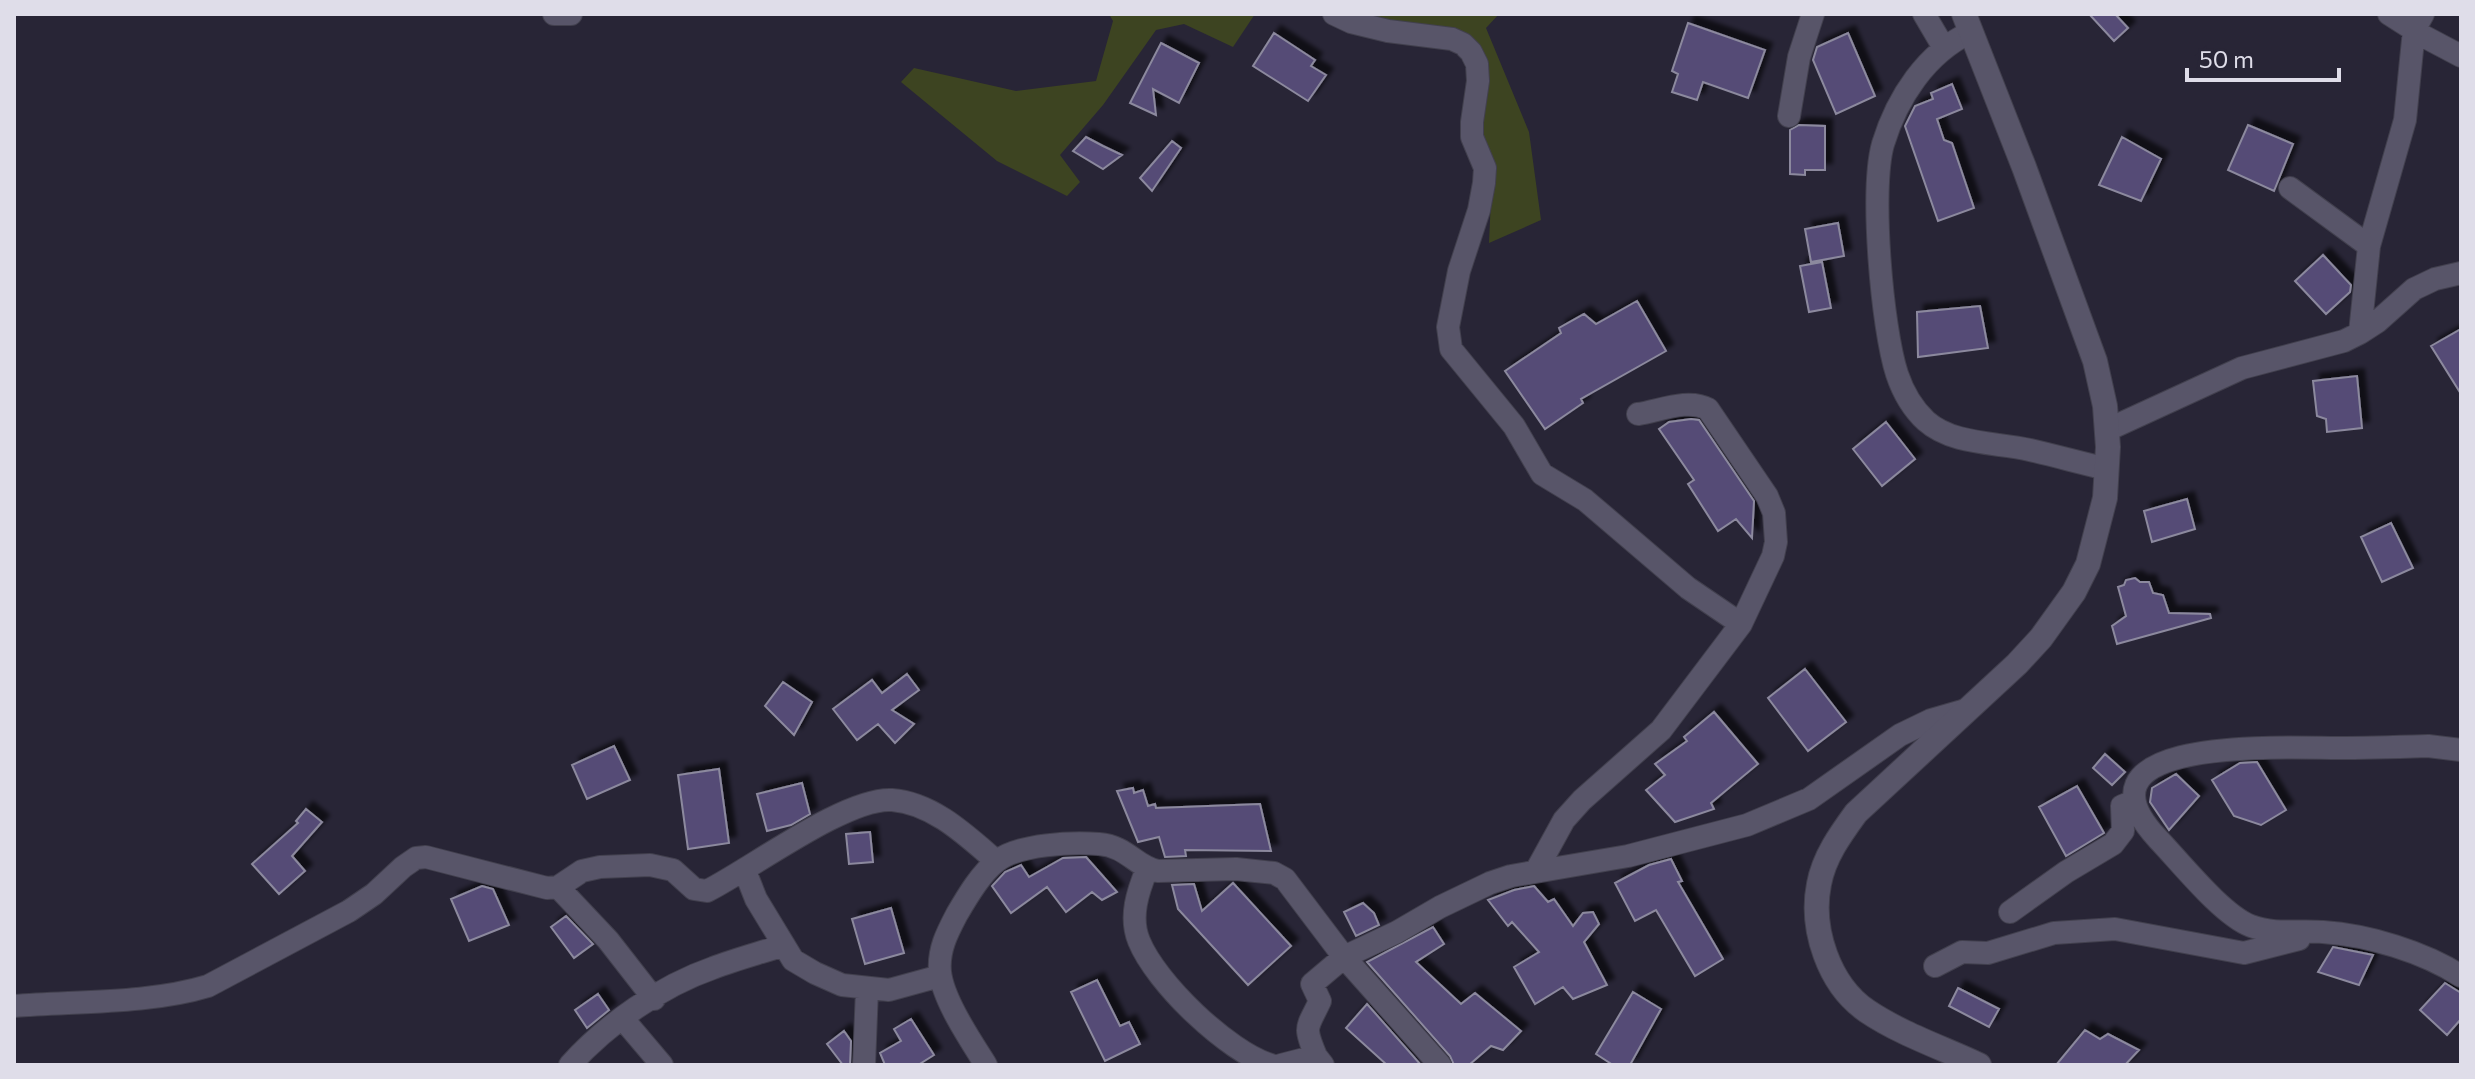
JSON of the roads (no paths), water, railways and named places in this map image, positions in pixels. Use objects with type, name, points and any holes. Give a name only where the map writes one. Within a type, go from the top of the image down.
[{"type":"main road","points":[[1967,23],[2085,332],[2101,386],[2107,430],[2105,498],[2088,564],[2074,592],[2041,638],[1878,792],[1839,835],[1819,885],[1817,910],[1825,954],[1849,995],[1865,1010],[1888,1024],[1979,1065]]},
{"type":"street","points":[[554,14],[571,14]]},
{"type":"street","points":[[1334,14],[1351,22],[1388,31],[1452,39],[1471,52],[1477,64],[1478,81],[1472,137],[1485,168],[1484,183],[1456,284],[1448,327],[1451,349],[1514,426],[1542,474],[1585,500],[1661,567],[1741,624]]},
{"type":"street","points":[[1789,116],[1799,57],[1813,14]]},
{"type":"street","points":[[1924,14],[1944,48]]},
{"type":"street","points":[[2389,14],[2418,22],[2461,56]]},
{"type":"street","points":[[2360,333],[2369,246],[2408,107],[2418,22]]},
{"type":"street","points":[[1967,23],[1908,88],[1888,130],[1880,157],[1878,197],[1884,304],[1901,385],[1923,419],[1949,435],[2031,450],[2107,469]]},
{"type":"street","points":[[2290,188],[2369,246]]},
{"type":"street","points":[[2107,430],[2242,368],[2344,341],[2377,322],[2414,289],[2435,279],[2461,273]]},
{"type":"street","points":[[1536,871],[1564,820],[1582,800],[1661,730],[1741,624],[1775,549],[1774,513],[1767,496],[1708,409],[1686,405],[1638,414]]},
{"type":"street","points":[[1281,1065],[1320,1061],[1307,1031],[1309,1020],[1320,1001],[1312,984],[1344,957],[1465,894],[1511,876],[1628,856],[1747,825],[1809,799],[1900,735],[1931,720],[1969,709]]},
{"type":"street","points":[[2461,750],[2428,746],[2230,748],[2181,757],[2154,768],[2134,791],[2136,812],[2152,832],[2218,903],[2240,920],[2269,931],[2324,932],[2413,952],[2461,976]]},
{"type":"street","points":[[14,1006],[127,998],[192,991],[208,986],[349,911],[416,858],[440,859],[547,888],[558,887],[582,871],[600,867],[650,865],[673,870],[694,889],[707,891],[842,814],[868,803],[891,800],[913,804],[933,814],[955,827],[996,861]]},
{"type":"street","points":[[2010,912],[2066,872],[2113,844],[2123,831],[2122,806],[2134,801]]},
{"type":"street","points":[[986,1065],[952,1006],[940,976],[939,957],[946,935],[966,899],[996,861],[1046,845],[1097,844],[1122,850],[1147,869],[1204,872],[1236,869],[1274,873],[1294,888],[1344,957],[1440,1065]]},
{"type":"street","points":[[1147,869],[1137,898],[1135,924],[1139,941],[1151,960],[1166,981],[1213,1030],[1238,1050],[1271,1065]]},
{"type":"street","points":[[745,871],[756,899],[793,960],[815,973],[842,985],[889,990],[940,976]]},
{"type":"street","points":[[558,887],[608,940],[654,999]]},
{"type":"street","points":[[1935,966],[1962,952],[1988,953],[2054,933],[2115,929],[2244,953],[2324,932]]},
{"type":"street","points":[[570,1065],[623,1019],[654,999],[713,968],[784,945]]},
{"type":"street","points":[[864,1065],[867,989]]},
{"type":"street","points":[[623,1019],[662,1065]]}]
